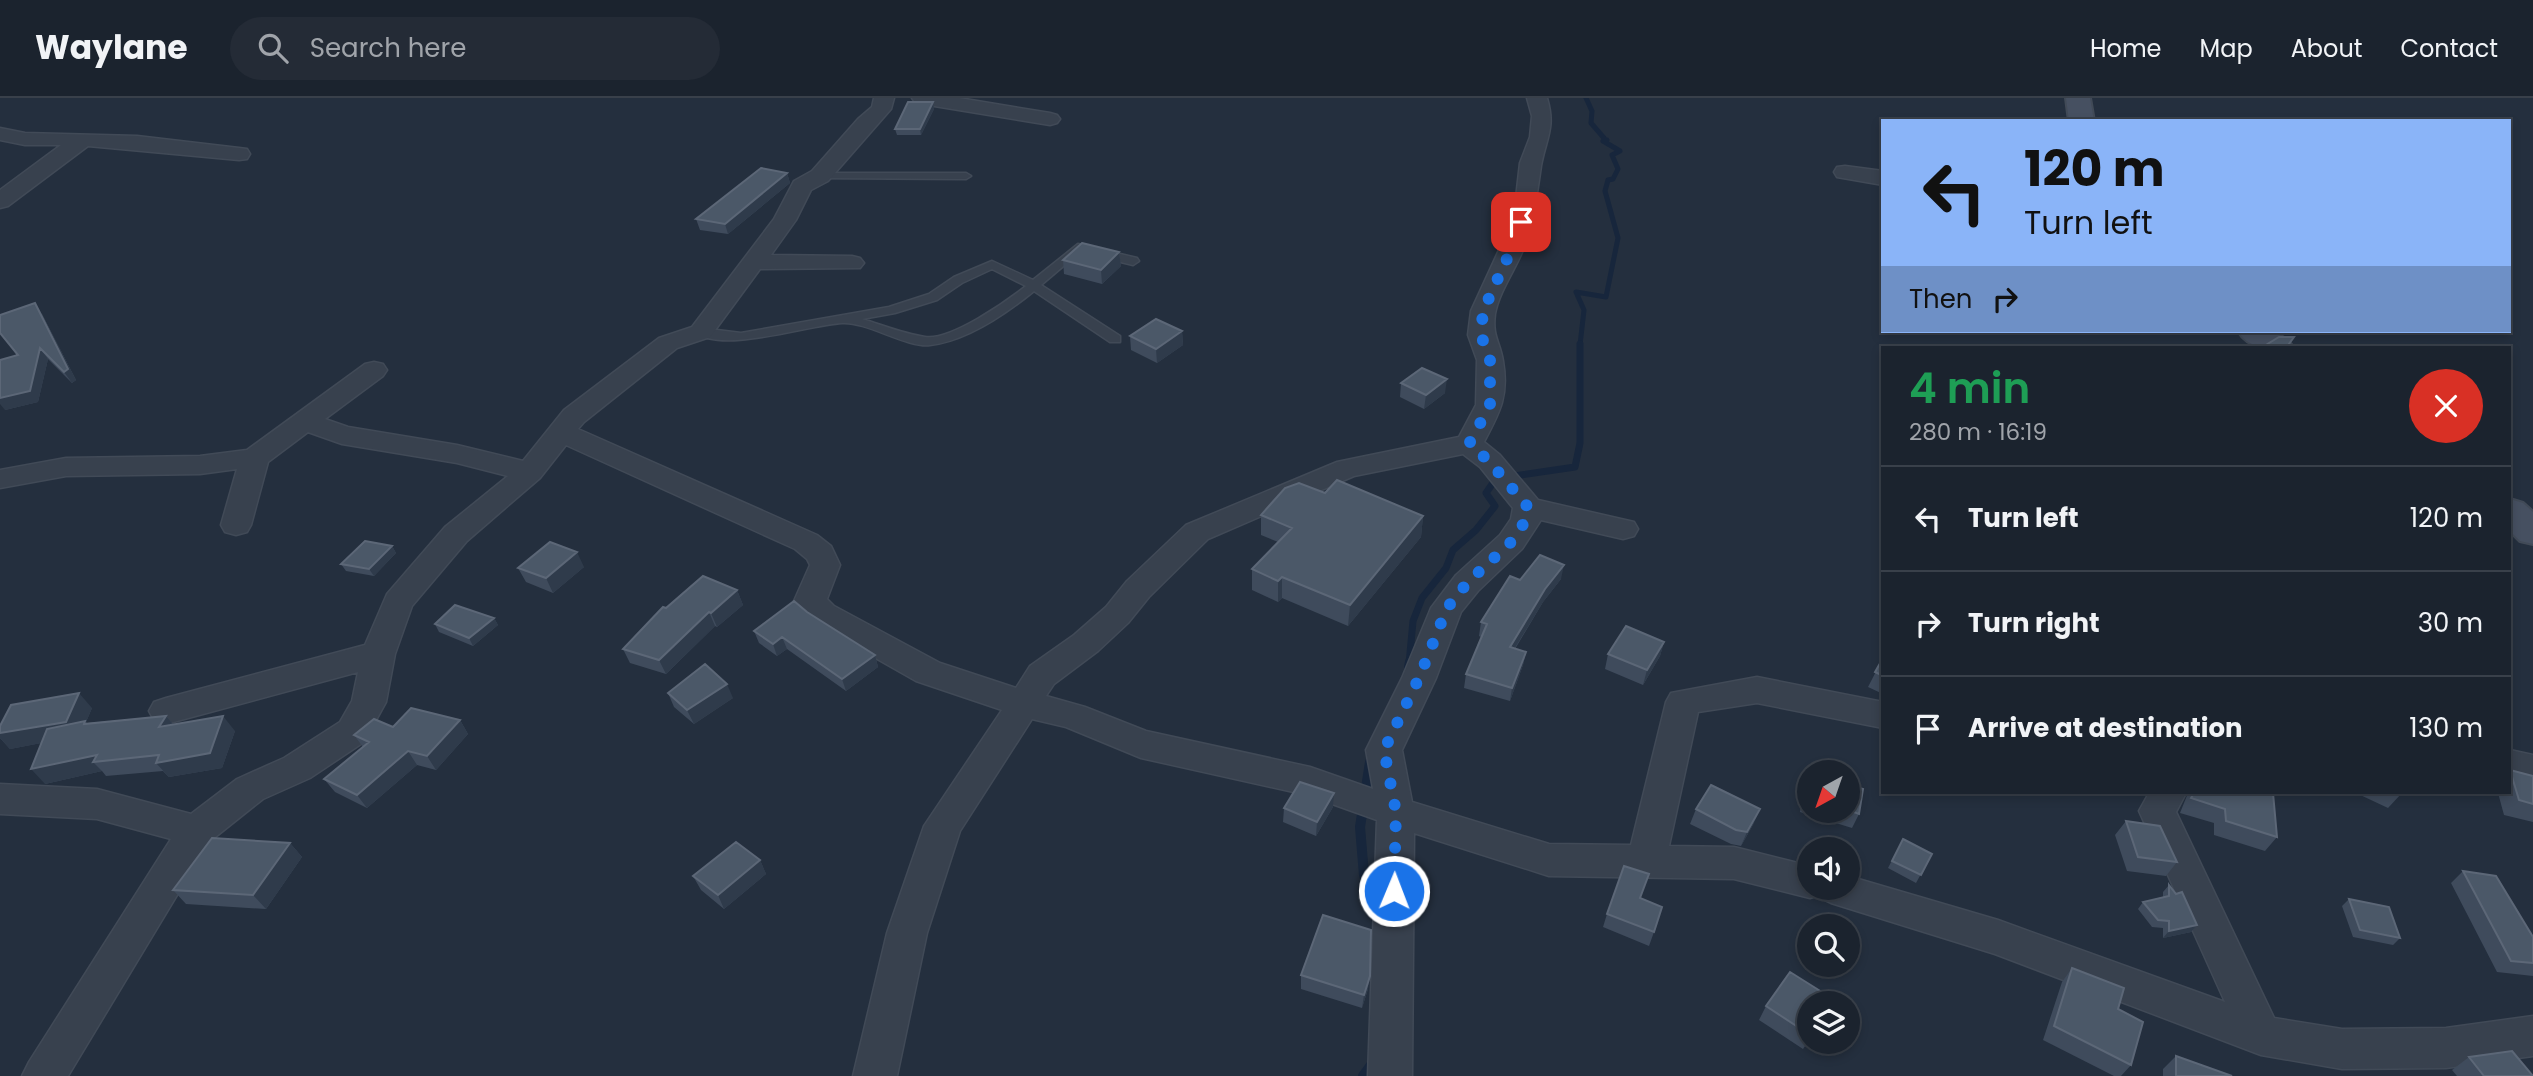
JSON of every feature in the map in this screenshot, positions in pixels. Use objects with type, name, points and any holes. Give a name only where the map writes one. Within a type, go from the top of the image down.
[{"type":"main road","points":[[2078,98],[2082,119]]},
{"type":"main road","points":[[2256,333],[2275,346]]},
{"type":"main road","points":[[2511,512],[2533,532]]},
{"type":"street","points":[[44,1076],[196,831],[250,789],[297,768],[352,732],[369,702],[378,654],[398,602],[456,534],[530,472],[574,416],[668,343],[701,332],[785,219],[802,186],[820,176],[881,108],[884,98]]},
{"type":"street","points":[[922,98],[1050,119]]},
{"type":"street","points":[[1469,444],[1490,405],[1490,360],[1481,335],[1483,311],[1511,250],[1527,198],[1531,163],[1542,116],[1537,98]]},
{"type":"street","points":[[0,134],[25,139],[137,142],[239,154]]},
{"type":"street","points":[[0,201],[83,139]]},
{"type":"street","points":[[1845,172],[1881,178]]},
{"type":"street","points":[[754,262],[852,263]]},
{"type":"street","points":[[0,479],[66,467],[200,465],[255,458],[374,370]]},
{"type":"street","points":[[305,421],[342,435],[457,454],[530,472]]},
{"type":"street","points":[[561,432],[806,542],[820,553],[825,565],[810,601],[823,614],[928,672],[1024,704],[1073,716],[1141,744],[1310,780],[1396,812],[1549,860],[1734,863],[1797,879]]},
{"type":"street","points":[[1469,444],[1489,461],[1528,507],[1623,529]]},
{"type":"street","points":[[875,1076],[907,933],[943,826],[1042,675],[1086,643],[1117,615],[1138,589],[1197,532],[1347,468],[1469,444]]},
{"type":"street","points":[[236,525],[255,458]]},
{"type":"street","points":[[1390,1076],[1396,812],[1384,750],[1419,678],[1447,608],[1467,583],[1511,542],[1526,520],[1528,507]]},
{"type":"street","points":[[166,711],[378,654]]},
{"type":"street","points":[[1646,862],[1683,702],[1757,690],[1881,715]]},
{"type":"street","points":[[2511,765],[2533,769]]},
{"type":"street","points":[[2167,794],[2157,811],[2261,1035]]},
{"type":"street","points":[[0,799],[97,804],[196,831]]},
{"type":"street","points":[[1860,896],[1998,937],[2261,1035],[2342,1049],[2446,1048],[2533,1036]]},
{"type":"lane","points":[[820,176],[966,176]]},
{"type":"lane","points":[[845,319],[928,342],[968,329],[992,317],[1078,248],[1133,261]]},
{"type":"lane","points":[[701,332],[741,337],[891,310],[933,297],[958,279],[992,265],[1032,284],[1115,339]]},
{"type":"building","points":[[908,102],[933,102],[920,129],[895,129]]},
{"type":"building","points":[[761,168],[787,173],[725,224],[696,219]]},
{"type":"building","points":[[1082,243],[1119,252],[1101,270],[1063,260]]},
{"type":"building","points":[[35,303],[68,369],[64,372],[40,348],[30,391],[0,398],[0,360],[18,355],[0,333],[0,315]]},
{"type":"building","points":[[1156,319],[1182,331],[1156,349],[1130,336]]},
{"type":"building","points":[[2279,337],[2294,337],[2287,346],[2264,346]]},
{"type":"building","points":[[1422,368],[1447,379],[1426,395],[1401,383]]},
{"type":"building","points":[[1337,480],[1423,516],[1350,605],[1282,577],[1278,581],[1252,569],[1292,528],[1261,515],[1285,488],[1299,483],[1325,493]]},
{"type":"building","points":[[365,541],[392,546],[369,569],[341,564]]},
{"type":"building","points":[[550,542],[577,552],[546,578],[518,568]]},
{"type":"building","points":[[1540,555],[1564,565],[1545,589],[1510,647],[1526,652],[1512,688],[1466,674],[1487,624],[1481,622],[1510,576],[1520,580]]},
{"type":"building","points":[[703,576],[737,590],[709,612],[659,660],[623,649],[663,607],[666,608]]},
{"type":"building","points":[[794,601],[875,655],[842,679],[782,637],[773,644],[754,631]]},
{"type":"building","points":[[455,605],[494,618],[469,638],[435,624]]},
{"type":"building","points":[[1626,626],[1664,642],[1647,670],[1608,654]]},
{"type":"building","points":[[1881,662],[1881,675],[1875,672]]},
{"type":"building","points":[[705,664],[727,684],[687,710],[668,693]]},
{"type":"building","points":[[79,693],[66,722],[0,733],[0,726],[11,705]]},
{"type":"building","points":[[411,708],[460,720],[427,756],[408,751],[357,795],[324,779],[369,742],[354,735],[374,719],[393,727]]},
{"type":"building","points":[[166,716],[159,727],[223,716],[210,753],[156,763],[159,755],[93,762],[97,755],[31,769],[47,729],[85,721],[84,724]]},
{"type":"building","points":[[2511,770],[2533,776],[2533,804],[2519,800]]},
{"type":"building","points":[[1300,782],[1334,793],[1317,822],[1284,808]]},
{"type":"building","points":[[1711,785],[1760,809],[1747,832],[1736,830],[1696,809]]},
{"type":"building","points":[[2193,794],[2273,794],[2277,837],[2226,821],[2225,809],[2191,798]]},
{"type":"building","points":[[2126,821],[2160,826],[2177,862],[2138,857]]},
{"type":"building","points":[[212,838],[290,843],[253,895],[173,890]]},
{"type":"building","points":[[1903,839],[1932,854],[1921,875],[1892,861]]},
{"type":"building","points":[[736,842],[760,860],[718,895],[693,876]]},
{"type":"building","points":[[1624,866],[1649,874],[1640,898],[1662,907],[1654,932],[1607,914]]},
{"type":"building","points":[[2463,871],[2496,876],[2533,937],[2533,963],[2511,961]]},
{"type":"building","points":[[2169,885],[2176,894],[2182,892],[2197,925],[2169,931],[2169,921],[2158,920],[2143,902],[2169,896]]},
{"type":"building","points":[[2349,899],[2389,907],[2400,938],[2360,930]]},
{"type":"building","points":[[1323,915],[1371,930],[1370,976],[1364,995],[1301,975]]},
{"type":"building","points":[[2072,968],[2124,988],[2118,1009],[2143,1022],[2131,1065],[2054,1026]]},
{"type":"building","points":[[1790,972],[1820,991],[1797,991],[1797,1026],[1766,1006]]},
{"type":"building","points":[[2512,1051],[2533,1076],[2484,1076],[2469,1057]]},
{"type":"building","points":[[2176,1056],[2232,1076],[2176,1076]]},
{"type":"waterway","points":[[1586,98],[1592,111],[1591,123],[1604,138]]},
{"type":"waterway","points":[[1580,345],[1584,310],[1576,292],[1606,297],[1618,238],[1605,191],[1608,180],[1613,179],[1618,169],[1612,155],[1620,151],[1603,141],[1607,140]]},
{"type":"waterway","points":[[1507,477],[1575,467],[1580,443],[1580,345]]},
{"type":"waterway","points":[[1409,664],[1413,621],[1422,598],[1446,568],[1453,550],[1476,530],[1495,506],[1486,493],[1495,480]]},
{"type":"waterway","points":[[1409,667],[1410,662]]},
{"type":"waterway","points":[[1370,762],[1360,827],[1364,875],[1377,921]]},
{"type":"waterway","points":[[1363,1076],[1374,1061]]},
{"type":"route","points":[[1394,891],[1396,812],[1384,750],[1419,678],[1447,608],[1467,583],[1511,542],[1526,520],[1528,507],[1489,461],[1469,444],[1490,405],[1490,360],[1481,335],[1483,311],[1521,222]]}]
